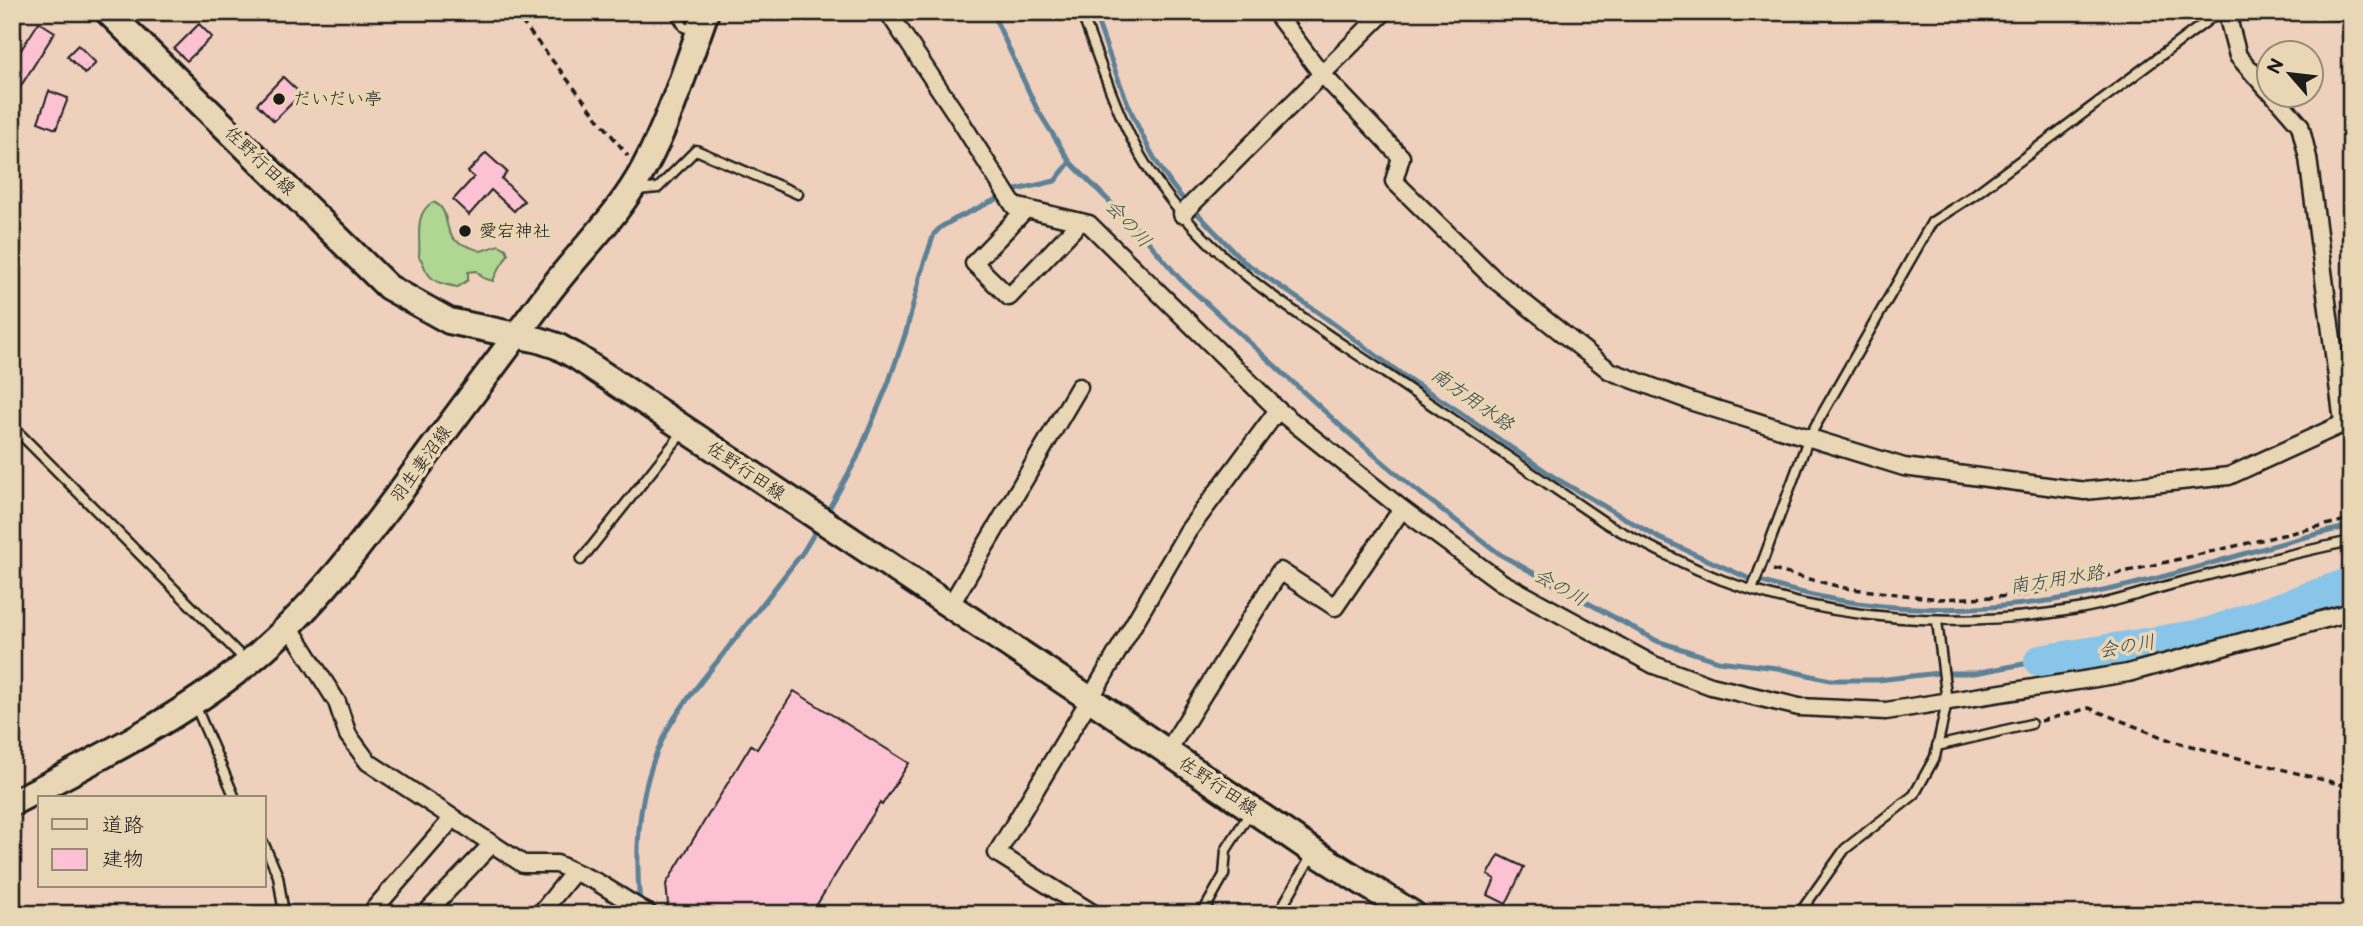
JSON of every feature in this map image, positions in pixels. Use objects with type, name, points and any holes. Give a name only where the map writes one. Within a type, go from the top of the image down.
[{"type":"main road","name":"佐野行田線","points":[[108,12],[388,287],[449,321],[557,346],[577,357],[1090,699],[1314,852],[1413,914]]},
{"type":"main road","name":"羽生妻沼線","points":[[12,803],[133,741],[194,703],[248,663],[289,626],[339,573],[547,294],[616,213],[631,191],[645,166],[702,22]]},
{"type":"street","points":[[888,12],[1014,206],[1088,224],[1278,410],[1402,509],[1501,582],[1654,665],[1711,686],[1798,707],[1886,711],[2128,673],[2351,612]]},
{"type":"street","points":[[1275,12],[1321,73],[1401,157],[1394,181],[1494,279],[1610,371],[1693,402],[1904,467],[2085,491],[2228,477],[2347,421],[2308,158],[2300,125],[2285,108]]},
{"type":"street","points":[[1182,214],[1384,12]]},
{"type":"street","points":[[2234,12],[2229,22],[2238,57],[2254,74]]},
{"type":"street","points":[[1027,209],[974,263],[1009,297],[1080,222]]},
{"type":"street","points":[[950,606],[1079,387]]},
{"type":"street","points":[[1094,914],[997,853],[1188,531],[1278,410]]},
{"type":"street","points":[[1167,752],[1280,571],[1335,607],[1402,509]]},
{"type":"street","points":[[289,626],[337,702],[348,735],[368,762],[523,864],[557,864],[597,882],[649,914]]},
{"type":"street","points":[[372,914],[374,908],[453,818]]},
{"type":"street","points":[[425,914],[492,844]]},
{"type":"street","points":[[540,914],[574,872]]},
{"type":"lane","points":[[675,12],[684,27],[702,22]]},
{"type":"lane","points":[[1082,12],[1122,119],[1140,157],[1182,214],[1220,253],[1262,290],[1607,524],[1720,579],[1816,607],[1874,616],[1937,621],[2010,618],[2081,609],[2280,556],[2351,541]]},
{"type":"lane","points":[[1752,590],[1809,437],[1932,222],[1974,195],[2219,12]]},
{"type":"lane","points":[[2302,12],[2351,15]]},
{"type":"lane","points":[[631,191],[658,188],[696,150],[797,194]]},
{"type":"lane","points":[[12,426],[248,663]]},
{"type":"lane","points":[[582,560],[684,430]]},
{"type":"lane","points":[[1799,914],[1845,849],[1914,795],[1935,757],[1947,702],[1937,621]]},
{"type":"lane","points":[[194,703],[234,796]]},
{"type":"lane","points":[[1937,746],[2031,723]]},
{"type":"lane","points":[[1202,914],[1224,875],[1226,850],[1251,810]]},
{"type":"lane","points":[[266,849],[278,876],[284,914]]},
{"type":"lane","points":[[1278,914],[1314,852]]},
{"type":"path","points":[[514,12],[626,155],[645,166]]},
{"type":"path","points":[[1761,567],[1844,588],[1925,597],[2021,596],[2351,519]]},
{"type":"path","points":[[2031,723],[2089,708],[2172,741],[2351,787]]},
{"type":"green space","points":[[433,202],[442,209],[451,235],[458,242],[481,251],[499,245],[506,249],[508,254],[493,281],[483,278],[477,271],[468,272],[468,280],[458,287],[440,283],[430,276],[419,257],[419,227],[423,213]]},
{"type":"building","points":[[39,22],[55,32],[12,100],[12,49],[19,53]]},
{"type":"building","points":[[199,24],[212,37],[187,61],[174,49]]},
{"type":"building","points":[[78,45],[96,63],[85,74],[67,56]]},
{"type":"building","name":"だいだい亭","points":[[283,77],[301,94],[274,121],[257,104]]},
{"type":"building","points":[[49,91],[68,98],[56,129],[38,122]]},
{"type":"building","points":[[486,153],[507,172],[502,179],[524,201],[514,211],[491,190],[469,215],[453,200],[474,177],[468,172]]},
{"type":"building","points":[[794,691],[909,763],[882,805],[880,803],[811,914],[669,914],[666,884],[751,745],[757,749]]},
{"type":"building","points":[[1499,855],[1524,867],[1506,904],[1488,895],[1495,879],[1488,875]]},
{"type":"waterway","name":"会の川","points":[[992,12],[1037,109],[1070,162],[1142,234],[1180,279],[1344,429],[1411,486],[1501,555],[1657,641],[1718,661],[1777,668],[1830,680],[1878,680],[1938,673],[1975,673],[2040,661]]},
{"type":"waterway","name":"南方用水路","points":[[1094,12],[1142,135],[1154,159],[1184,200]]},
{"type":"waterway","points":[[825,516],[857,458],[888,384],[934,234],[955,219],[1016,190],[1055,181],[1070,162]]},
{"type":"waterway","name":"南方用水路","points":[[1198,214],[1243,261],[1404,376],[1557,479],[1659,538],[1750,579]]},
{"type":"waterway","name":"南方用水路","points":[[1763,582],[1802,593],[1880,606],[1999,606],[2113,589],[2351,526]]},
{"type":"waterway","points":[[640,904],[638,858],[641,813],[645,790],[659,747],[682,707],[803,552],[818,527]]},
{"type":"waterway","name":"会の川","points":[[2040,661],[2207,634],[2351,583]]},
{"type":"place","name":"だいだい亭","points":[[279,99]]},
{"type":"place","name":"愛宕神社","points":[[465,231]]}]
